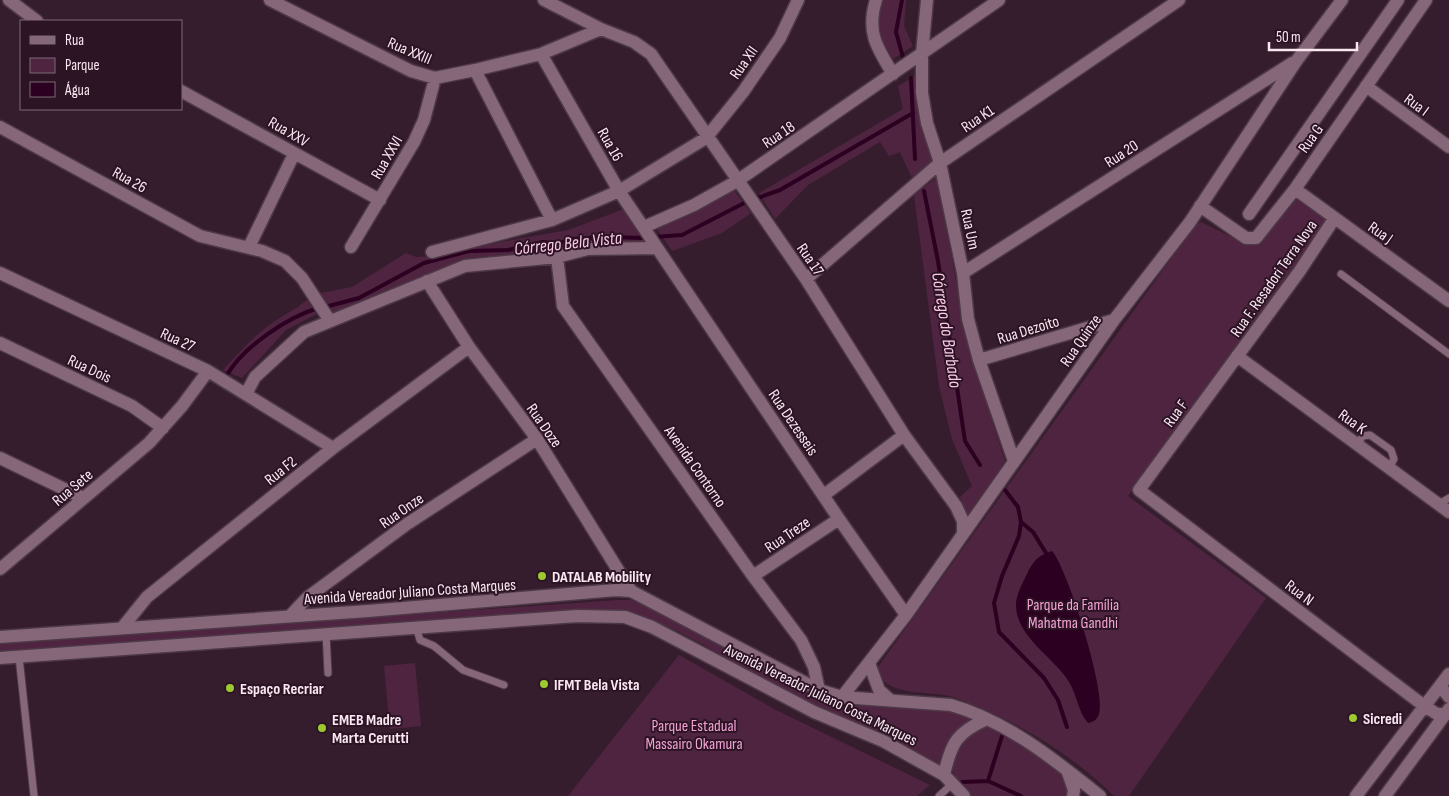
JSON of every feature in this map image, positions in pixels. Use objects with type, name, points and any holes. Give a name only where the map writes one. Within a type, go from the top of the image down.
[{"type":"street","points":[[9,0],[36,20]]},
{"type":"street","name":"Rua XXIII","points":[[270,0],[411,71],[435,78],[541,54],[600,29]]},
{"type":"street","name":"Rua 17","points":[[544,0],[600,29],[634,42],[651,54],[706,138],[806,279],[904,435],[956,506],[963,521],[963,534]]},
{"type":"street","name":"Rua XII","points":[[432,252],[552,220],[619,191],[706,138],[743,92],[780,38],[798,0]]},
{"type":"street","points":[[876,0],[871,16],[873,35],[876,45],[893,74]]},
{"type":"street","name":"Rua Um","points":[[927,0],[922,54],[922,93],[927,123],[940,163],[963,273],[968,319],[979,360],[1014,461]]},
{"type":"street","name":"Rua 18","points":[[645,229],[737,181],[998,0]]},
{"type":"street","name":"Rua K1","points":[[806,279],[940,163],[1179,0]]},
{"type":"street","name":"Rua Quinze","points":[[842,698],[906,615],[1114,320],[1200,206],[1296,60],[1342,0]]},
{"type":"street","points":[[1249,214],[1398,0]]},
{"type":"street","name":"Rua G","points":[[1200,206],[1246,238],[1254,239],[1294,189],[1426,0]]},
{"type":"street","name":"Rua 16","points":[[541,54],[619,191],[656,246]]},
{"type":"street","name":"Rua 20","points":[[963,273],[1296,60]]},
{"type":"street","points":[[475,70],[552,220]]},
{"type":"street","name":"Rua XXVI","points":[[351,247],[414,142],[424,120],[435,78]]},
{"type":"street","name":"Rua I","points":[[1366,86],[1449,147]]},
{"type":"street","name":"Rua XXV","points":[[182,92],[231,116],[294,154],[380,200]]},
{"type":"street","name":"Rua 26","points":[[0,127],[200,236],[249,247],[285,262],[302,278],[328,318]]},
{"type":"street","points":[[1295,148],[1313,160]]},
{"type":"street","points":[[249,247],[294,154]]},
{"type":"street","name":"Rua J","points":[[1294,189],[1449,300]]},
{"type":"street","name":"Rua F. Resadori Terra Nova","points":[[1237,356],[1299,272],[1334,219]]},
{"type":"street","points":[[246,394],[255,377],[304,332],[328,318],[464,266],[557,257],[588,249],[656,246]]},
{"type":"street","name":"Rua Dezesseis","points":[[656,246],[839,519],[906,615]]},
{"type":"street","name":"Avenida Contorno","points":[[557,257],[560,296],[569,316],[753,576],[801,640],[814,667],[819,690]]},
{"type":"street","name":"Rua 27","points":[[0,273],[211,373],[333,448]]},
{"type":"street","name":"Rua Doze","points":[[426,281],[469,347],[537,439],[631,591]]},
{"type":"street","name":"Rua Dezoito","points":[[979,360],[1114,320]]},
{"type":"street","name":"Rua Dois","points":[[0,343],[132,406],[163,428]]},
{"type":"street","name":"Rua F2","points":[[122,628],[147,597],[333,448],[469,347]]},
{"type":"street","name":"Rua K","points":[[1237,356],[1389,468],[1446,505]]},
{"type":"street","name":"Rua F","points":[[1139,490],[1237,356]]},
{"type":"street","name":"Rua Sete","points":[[0,569],[149,443],[211,373]]},
{"type":"street","points":[[824,495],[904,435]]},
{"type":"street","name":"Rua Onze","points":[[290,616],[308,597],[407,524],[537,439]]},
{"type":"street","points":[[0,458],[83,498]]},
{"type":"street","name":"Rua N","points":[[1139,490],[1423,705],[1437,714],[1447,712]]},
{"type":"street","name":"Rua Treze","points":[[753,576],[839,519]]},
{"type":"street","name":"Avenida Vereador Juliano Costa Marques","points":[[0,637],[616,590],[631,591],[819,690],[842,698],[889,699],[951,705],[986,719],[1035,746],[1100,796]]},
{"type":"street","name":"Avenida Vereador Juliano Costa Marques","points":[[0,658],[577,616],[625,617],[652,626],[814,712],[884,741],[948,779],[964,796]]},
{"type":"street","points":[[869,663],[879,690],[889,699]]},
{"type":"street","points":[[1356,796],[1423,705],[1449,674]]},
{"type":"street","points":[[1440,686],[1449,697]]},
{"type":"street","points":[[1385,796],[1447,712]]},
{"type":"street","points":[[948,779],[949,752],[957,738],[970,726],[986,719]]},
{"type":"street","points":[[1067,770],[1074,790],[1073,796]]},
{"type":"lane","points":[[1341,274],[1449,354]]},
{"type":"lane","points":[[416,627],[420,640],[434,646],[463,670],[504,684]]},
{"type":"lane","points":[[326,633],[328,673]]},
{"type":"lane","points":[[19,657],[34,796]]},
{"type":"lane","points":[[939,796],[948,779]]},
{"type":"green space","points":[[883,0],[906,0],[904,26],[913,46],[893,59],[879,31],[879,18]]},
{"type":"green space","points":[[917,75],[934,160],[912,178],[900,152],[889,156],[880,142],[808,185],[775,219],[759,193],[903,109],[898,86]]},
{"type":"green space","points":[[937,177],[968,346],[1005,461],[970,519],[960,497],[972,486],[952,439],[939,386],[914,195]]},
{"type":"green space","points":[[733,189],[751,213],[722,233],[672,251],[657,229]]},
{"type":"green space","name":"Parque da Família Mahatma Gandhi","points":[[1295,196],[1328,221],[1128,496],[1266,598],[1129,796],[1114,796],[1079,765],[1059,751],[996,715],[953,697],[908,691],[887,684],[881,677],[878,667],[1196,224],[1201,222],[1244,243]]},
{"type":"green space","points":[[624,209],[649,243],[578,245],[548,252],[468,258],[366,301],[333,312],[316,294],[352,287],[406,253],[416,257],[438,256],[478,246],[568,230]]},
{"type":"green space","points":[[307,300],[317,314],[286,330],[242,378],[223,370],[262,331]]},
{"type":"green space","points":[[630,600],[646,605],[818,698],[835,704],[956,711],[976,719],[941,767],[885,737],[789,695],[685,635],[641,617],[618,612],[0,653],[0,643]]},
{"type":"green space","name":"Parque Estadual Massairo Okamura","points":[[679,655],[774,709],[930,785],[917,796],[568,796]]},
{"type":"green space","points":[[415,663],[421,726],[390,729],[384,666]]},
{"type":"green space","points":[[991,726],[1057,768],[1065,780],[1068,796],[972,796],[955,778],[954,759],[969,737],[976,731]]},
{"type":"water","points":[[1052,551],[1059,562],[1076,604],[1092,658],[1100,702],[1097,718],[1088,723],[1082,714],[1069,682],[1029,637],[1022,627],[1018,616],[1017,597],[1028,571],[1039,557]]},
{"type":"waterway","name":"Córrego do Barbado","points":[[902,0],[896,32],[904,61]]},
{"type":"waterway","name":"Córrego do Barbado","points":[[911,78],[915,159]]},
{"type":"waterway","name":"Córrego Bela Vista","points":[[755,199],[780,190],[913,113]]},
{"type":"waterway","name":"Córrego do Barbado","points":[[924,191],[938,261],[965,441],[980,465]]},
{"type":"waterway","name":"Córrego Bela Vista","points":[[654,237],[682,235],[748,201]]},
{"type":"waterway","name":"Córrego Bela Vista","points":[[325,307],[359,298],[424,263],[469,251],[508,250],[543,242],[556,244],[573,239],[604,237],[647,238]]},
{"type":"waterway","name":"Córrego Bela Vista","points":[[227,375],[234,364],[267,334],[293,318],[318,308]]},
{"type":"waterway","name":"Córrego do Barbado","points":[[1005,490],[1018,507],[1021,522],[1019,536],[1002,576],[994,603],[999,632],[1044,678],[1058,700],[1067,727]]},
{"type":"waterway","points":[[1021,522],[1033,532],[1046,553]]},
{"type":"waterway","points":[[962,782],[988,781],[1002,736]]},
{"type":"waterway","points":[[988,781],[1021,796]]},
{"type":"place","name":"DATALAB Mobility","points":[[542,576]]},
{"type":"place","name":"IFMT Bela Vista","points":[[544,684]]},
{"type":"place","name":"Espaço Recriar","points":[[230,688]]},
{"type":"place","name":"Sicredi","points":[[1353,718]]},
{"type":"place","name":"EMEB Madre Marta Cerutti","points":[[322,728]]}]
